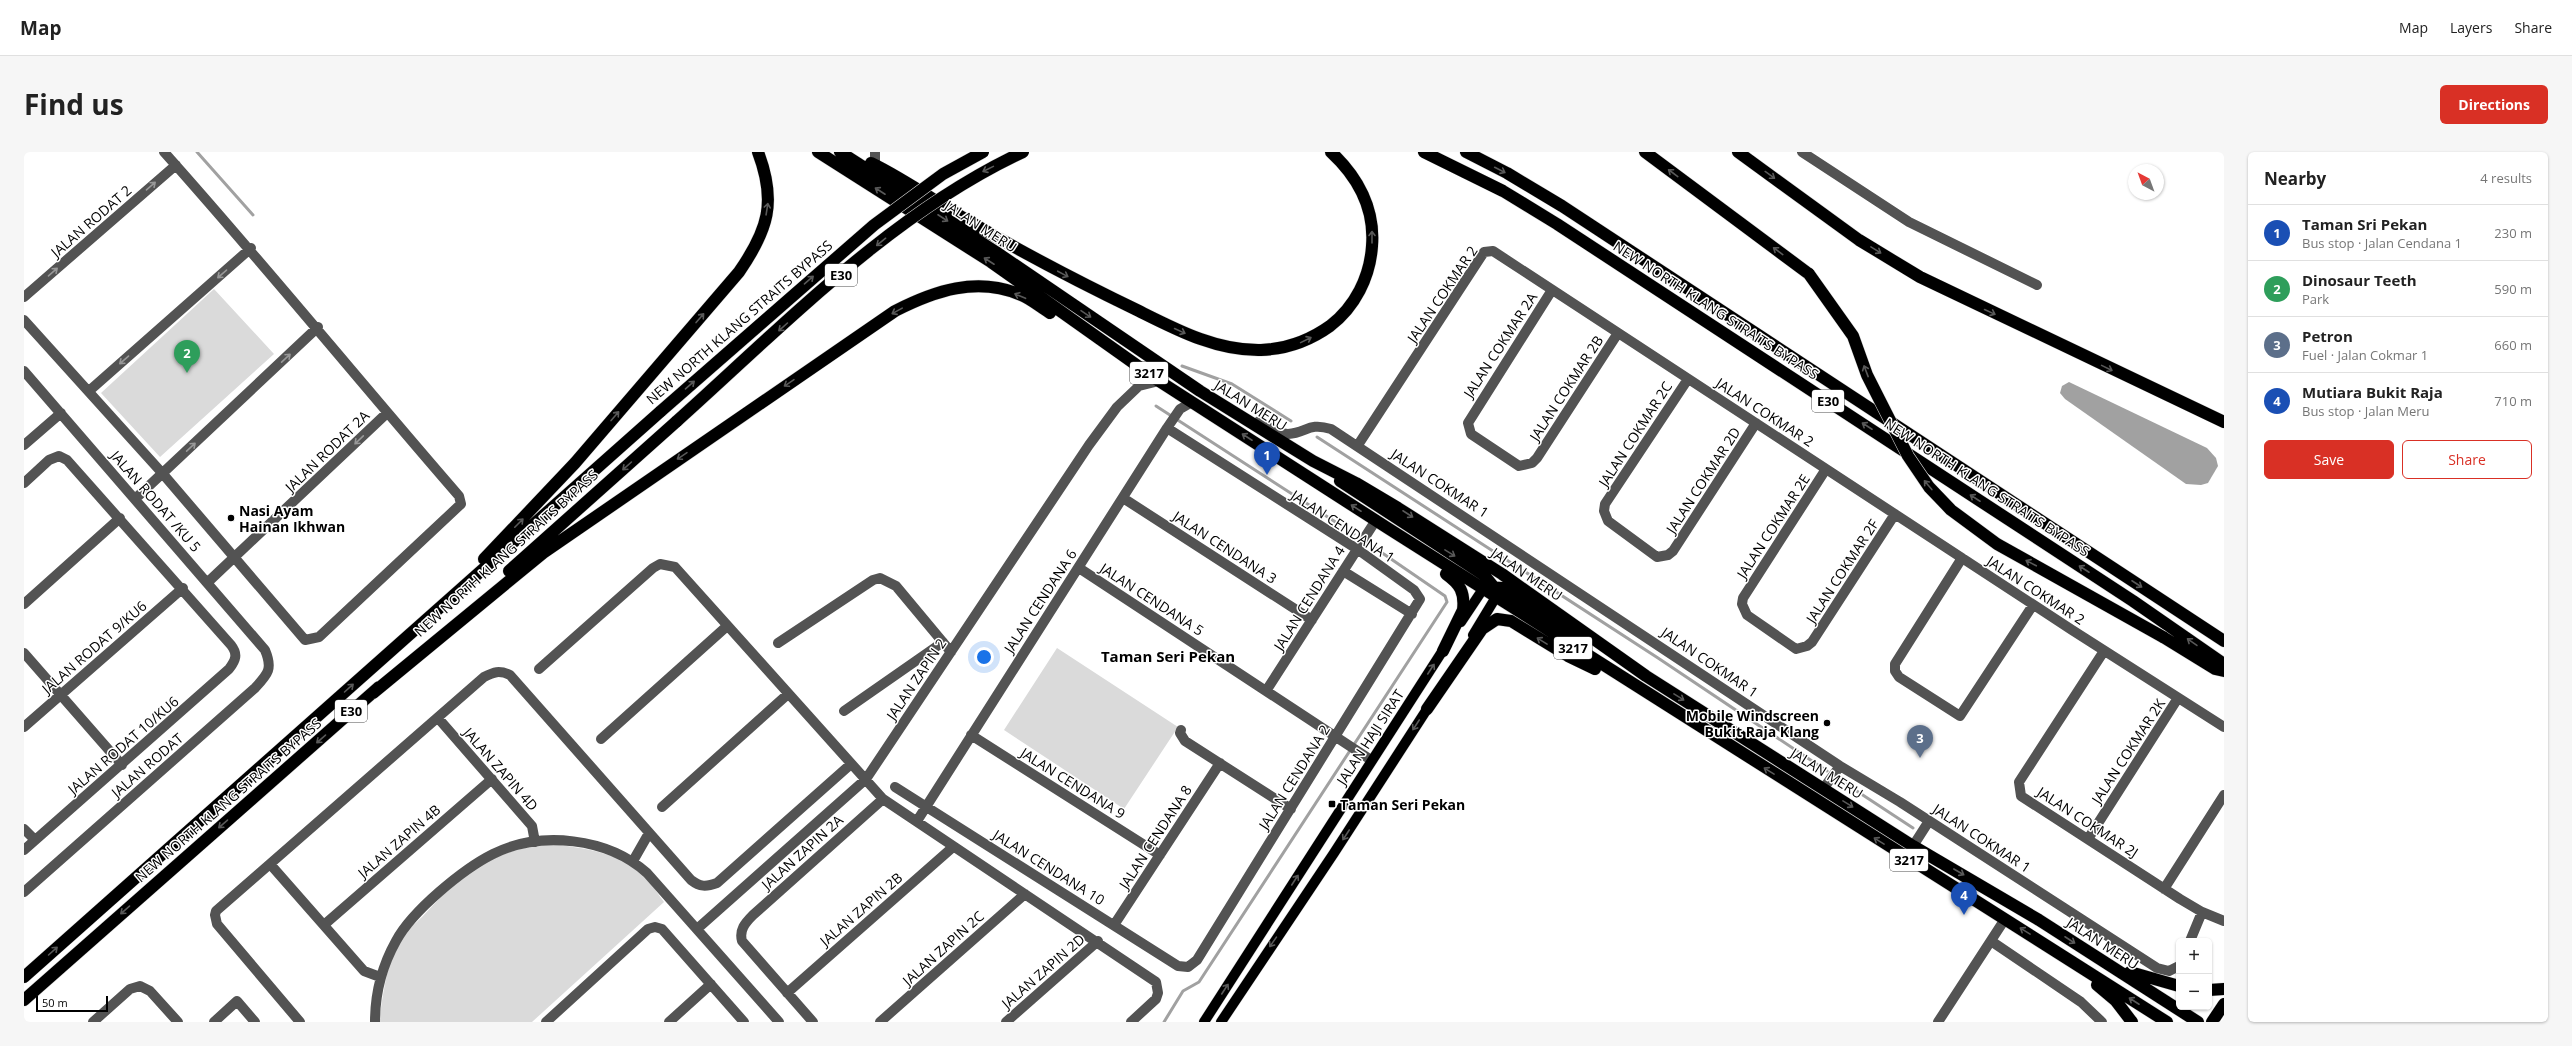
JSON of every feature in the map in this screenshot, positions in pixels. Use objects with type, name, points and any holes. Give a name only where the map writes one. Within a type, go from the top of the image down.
[{"type":"highway","points":[[445,603],[575,463],[739,272],[758,244],[768,207],[766,174],[758,152]]},
{"type":"highway","name":"JALAN MERU","points":[[818,152],[991,262],[1160,381],[1376,520],[1386,528],[1491,591],[1651,697],[2167,1022]]},
{"type":"highway","name":"JALAN MERU","points":[[840,152],[996,252],[1200,391],[1299,453],[1356,483],[1502,574],[1646,676],[1913,846],[2039,920],[2198,1022]]},
{"type":"highway","points":[[846,152],[875,166],[1010,245],[1094,290],[1202,339],[1239,348],[1260,350],[1303,343],[1319,334],[1348,309],[1366,277],[1372,255],[1371,217],[1354,177],[1331,152]]},
{"type":"highway","name":"NEW NORTH KLANG STRAITS BYPASS","points":[[24,977],[661,410],[874,225],[943,174],[983,152]]},
{"type":"highway","name":"NEW NORTH KLANG STRAITS BYPASS","points":[[24,1000],[373,692],[846,270],[913,217],[953,189],[1024,152]]},
{"type":"highway","name":"NEW NORTH KLANG STRAITS BYPASS","points":[[1424,152],[1503,191],[1564,228],[2133,601],[2224,664]]},
{"type":"highway","name":"NEW NORTH KLANG STRAITS BYPASS","points":[[1466,152],[1507,173],[1562,206],[2224,641]]},
{"type":"highway","points":[[1645,152],[1809,274],[1853,336],[1867,374],[1908,456],[1929,487],[1951,510],[1997,544],[2163,637],[2215,669],[2224,671]]},
{"type":"highway","points":[[1738,152],[1859,240],[1920,277],[2224,422]]},
{"type":"highway","points":[[373,692],[543,553],[868,329],[924,296],[948,288],[975,286],[1021,295],[1077,330],[1115,350]]},
{"type":"highway","points":[[1313,461],[1370,502],[1484,575],[1491,591],[1502,588],[1554,623],[1646,676]]},
{"type":"highway","points":[[1386,528],[1414,553],[1459,583],[1463,593],[1463,610],[1443,650]]},
{"type":"highway","points":[[1427,709],[1482,629],[1497,619],[1511,621],[1568,656],[1651,697]]},
{"type":"highway","points":[[2066,958],[2116,1001],[2132,1022]]},
{"type":"highway","points":[[2106,963],[2135,975],[2176,985]]},
{"type":"highway","points":[[2212,990],[2224,989]]},
{"type":"highway","points":[[2212,1022],[2224,1004]]},
{"type":"main road","name":"JALAN HAJI SIRAT","points":[[1204,1022],[1443,650],[1491,591]]},
{"type":"main road","points":[[1221,1022],[1334,853],[1427,709],[1491,591]]},
{"type":"street","points":[[24,320],[89,390],[163,474],[303,638],[312,640],[319,637],[461,504],[459,496],[387,413],[318,327],[251,248],[164,152]]},
{"type":"street","points":[[875,152],[875,166]]},
{"type":"street","points":[[1802,152],[1909,222],[2037,285]]},
{"type":"street","name":"JALAN RODAT 2","points":[[24,297],[176,165]]},
{"type":"street","points":[[89,390],[251,248]]},
{"type":"street","name":"JALAN COKMAR 2","points":[[1358,445],[1484,252],[1493,251],[2033,605],[2224,727]]},
{"type":"street","name":"JALAN COKMAR 2A","points":[[1537,458],[1532,463],[1519,466],[1471,434],[1468,423],[1471,415],[1552,290]]},
{"type":"street","points":[[135,499],[318,327]]},
{"type":"street","name":"JALAN COKMAR 2B","points":[[1537,458],[1618,333]]},
{"type":"street","name":"JALAN RODAT /KU 5","points":[[24,371],[208,582],[265,650]]},
{"type":"street","name":"JALAN COKMAR 2C","points":[[1673,551],[1668,555],[1656,557],[1608,521],[1604,511],[1605,504],[1688,379]]},
{"type":"street","name":"JALAN ZAPIN 2","points":[[697,930],[866,779],[1058,488],[1117,407],[1139,386],[1160,381]]},
{"type":"street","name":"JALAN COKMAR 1","points":[[1200,391],[1280,432],[1288,434],[1319,425],[1331,428],[1840,766],[1929,821],[2156,968],[2169,971],[2176,968]]},
{"type":"street","name":"JALAN CENDANA 6","points":[[917,822],[926,805],[1171,422],[1185,405],[1192,402]]},
{"type":"street","points":[[24,445],[60,413]]},
{"type":"street","name":"JALAN RODAT 2A","points":[[208,582],[387,413]]},
{"type":"street","name":"JALAN CENDANA 1","points":[[1171,422],[1357,549],[1414,590],[1420,599]]},
{"type":"street","name":"JALAN COKMAR 2D","points":[[1673,551],[1756,423]]},
{"type":"street","points":[[1299,453],[1297,440],[1306,428]]},
{"type":"street","points":[[24,483],[49,460],[59,456],[67,460],[183,588]]},
{"type":"street","name":"JALAN COKMAR 2E","points":[[1812,642],[1807,646],[1796,649],[1747,615],[1742,604],[1744,598],[1826,469]]},
{"type":"street","name":"JALAN CENDANA 3","points":[[1123,498],[1312,620]]},
{"type":"street","name":"JALAN COKMAR 2F","points":[[1812,642],[1895,514]]},
{"type":"street","points":[[24,604],[120,518]]},
{"type":"street","name":"JALAN CENDANA 4","points":[[1266,692],[1376,520]]},
{"type":"street","points":[[1962,558],[1895,664],[1895,671],[1899,677],[1960,716],[2033,605]]},
{"type":"street","points":[[539,669],[660,564],[675,567],[726,627],[883,799],[953,847],[1098,941],[1156,982],[1158,994],[1152,1003],[1131,1022]]},
{"type":"street","name":"JALAN CENDANA 5","points":[[1078,568],[1371,760]]},
{"type":"street","points":[[1343,571],[1412,614]]},
{"type":"street","points":[[778,643],[873,580],[880,578],[886,579],[896,586],[951,652]]},
{"type":"street","name":"JALAN RODAT 10/KU6","points":[[24,850],[122,765],[228,669],[236,657],[236,652],[231,645],[183,588]]},
{"type":"street","name":"JALAN RODAT 9/KU6","points":[[24,727],[183,588]]},
{"type":"street","name":"JALAN CENDANA 2","points":[[1188,967],[1197,960],[1291,809],[1340,740],[1420,599]]},
{"type":"street","points":[[601,739],[726,627]]},
{"type":"street","points":[[844,711],[943,642]]},
{"type":"street","name":"JALAN RODAT","points":[[24,892],[255,688],[267,675],[270,662],[265,650]]},
{"type":"street","name":"JALAN COKMAR 2J","points":[[2104,651],[2019,782],[2021,796],[2164,889],[2202,912],[2224,921]]},
{"type":"street","points":[[24,652],[122,765]]},
{"type":"street","points":[[300,1022],[215,920],[216,911],[484,677],[494,672],[503,672],[510,675],[691,880],[699,886],[707,887],[716,883],[851,764]]},
{"type":"street","points":[[662,807],[788,694]]},
{"type":"street","name":"JALAN COKMAR 2K","points":[[2088,839],[2178,698]]},
{"type":"street","name":"JALAN ZAPIN 4D","points":[[438,718],[492,778],[532,826],[535,842]]},
{"type":"street","points":[[1181,730],[1180,733],[1185,741],[1291,809]]},
{"type":"street","name":"JALAN CENDANA 9","points":[[971,735],[1160,855]]},
{"type":"street","name":"JALAN CENDANA 8","points":[[1114,925],[1220,763]]},
{"type":"street","points":[[1823,788],[1840,766]]},
{"type":"street","name":"JALAN ZAPIN 4B","points":[[324,924],[492,778]]},
{"type":"street","name":"JALAN CENDANA 10","points":[[895,787],[926,805],[1178,966],[1188,967]]},
{"type":"street","points":[[2164,889],[2224,795]]},
{"type":"street","name":"JALAN ZAPIN 2A","points":[[787,993],[742,941],[740,935],[742,928],[753,916],[883,799]]},
{"type":"street","points":[[1913,846],[1929,821]]},
{"type":"street","points":[[24,829],[34,840]]},
{"type":"street","points":[[633,861],[649,833]]},
{"type":"street","points":[[375,1022],[375,1002],[380,977],[396,940],[421,910],[449,884],[493,854],[535,842],[590,844],[633,861],[647,873],[779,1022]]},
{"type":"street","name":"JALAN ZAPIN 2B","points":[[787,993],[953,847]]},
{"type":"street","points":[[270,864],[364,971],[380,977]]},
{"type":"street","name":"JALAN ZAPIN 2C","points":[[880,1022],[1025,894]]},
{"type":"street","points":[[2191,938],[2202,912]]},
{"type":"street","points":[[1942,1021],[1990,941],[2005,919]]},
{"type":"street","points":[[546,1022],[648,929],[655,926],[662,929],[744,1022]]},
{"type":"street","name":"JALAN ZAPIN 2D","points":[[1006,1022],[1098,941]]},
{"type":"street","points":[[1990,941],[2081,1002],[2102,1022]]},
{"type":"street","points":[[669,1022],[711,984]]},
{"type":"street","points":[[93,1022],[130,989],[140,986],[150,992],[178,1022]]},
{"type":"street","points":[[787,993],[813,1022]]},
{"type":"street","points":[[214,1022],[237,1001],[255,1022]]},
{"type":"shaded area","points":[[214,289],[274,354],[160,457],[101,393]]},
{"type":"shaded area","points":[[2069,382],[2207,448],[2216,458],[2218,466],[2208,483],[2201,485],[2186,484],[2065,399],[2060,393],[2062,386]]},
{"type":"shaded area","points":[[1057,648],[1178,727],[1124,809],[1004,730]]},
{"type":"shaded area","points":[[552,844],[577,847],[602,853],[626,862],[646,877],[664,902],[532,1022],[379,1022],[386,981],[394,952],[400,939],[406,932],[451,888],[480,866],[512,851]]},
{"type":"waterway","points":[[197,152],[253,215]]},
{"type":"waterway","points":[[1182,366],[1232,384],[1291,421]]},
{"type":"waterway","points":[[1156,406],[1354,534]]},
{"type":"waterway","points":[[1317,437],[1658,658],[1827,771]]},
{"type":"waterway","points":[[1164,1022],[1183,991],[1199,982],[1447,602],[1445,596],[1375,548]]},
{"type":"waterway","points":[[1846,784],[1913,828]]},
{"type":"place","name":"Dinosaur Teeth","points":[[187,373]]},
{"type":"place","name":"Taman Sri Pekan","points":[[1267,475]]},
{"type":"place","name":"Nasi Ayam Hainan Ikhwan","points":[[231,518]]},
{"type":"place","name":"Mobile Windscreen Bukit Raja Klang","points":[[1827,723]]},
{"type":"place","name":"Petron","points":[[1920,758]]},
{"type":"place","name":"Taman Seri Pekan","points":[[1332,804]]},
{"type":"place","name":"Mutiara Bukit Raja","points":[[1964,915]]},
{"type":"district","name":"Taman Seri Pekan","points":[[1168,656]]}]
